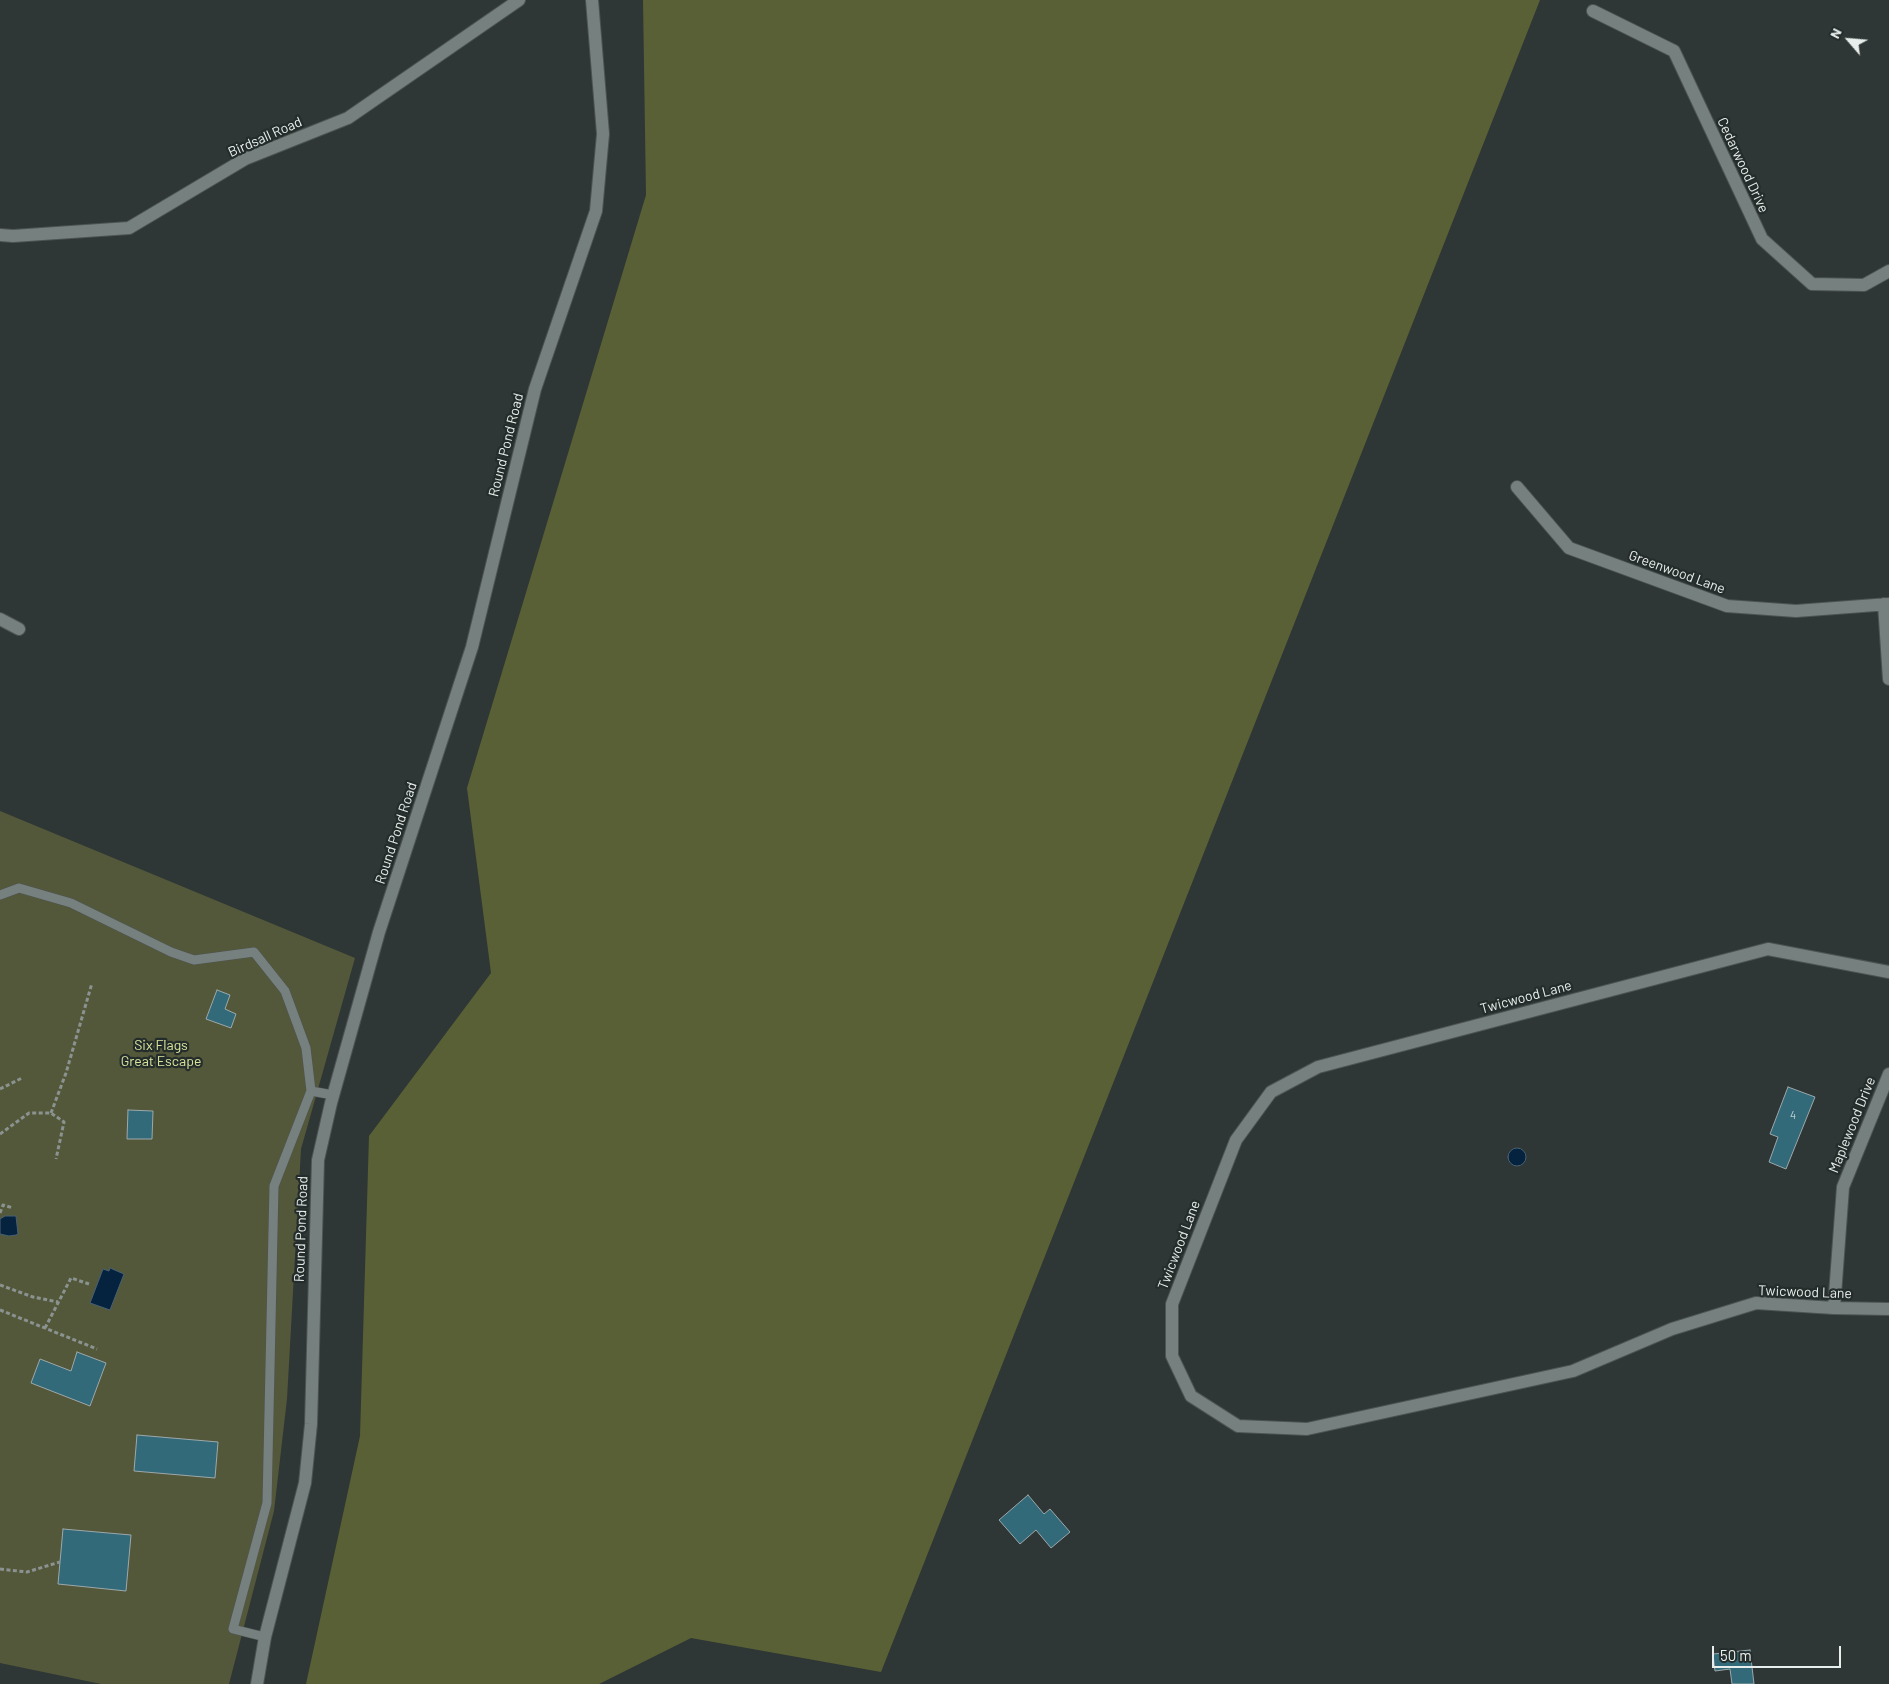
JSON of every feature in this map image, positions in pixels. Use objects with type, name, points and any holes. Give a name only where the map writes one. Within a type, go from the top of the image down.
[{"type":"street","name":"Birdsall Road","points":[[0,235],[13,236],[130,228],[246,159],[348,118],[519,0]]},
{"type":"street","name":"Round Pond Road","points":[[257,1684],[265,1637],[305,1483],[311,1424],[318,1160],[333,1095],[379,932],[472,647],[535,389],[596,211],[603,134],[592,0]]},
{"type":"street","name":"Cedarwood Drive","points":[[1593,11],[1674,52],[1762,239],[1812,284],[1864,285],[1889,271]]},
{"type":"street","name":"Greenwood Lane","points":[[1517,487],[1569,548],[1727,606],[1796,611],[1886,604]]},
{"type":"street","points":[[1886,604],[1889,679]]},
{"type":"street","points":[[0,619],[19,628]]},
{"type":"street","name":"Twicwood Lane","points":[[1889,972],[1768,949],[1318,1067],[1272,1092],[1236,1140],[1172,1304],[1172,1356],[1191,1396],[1238,1426],[1307,1429],[1573,1371],[1672,1329],[1756,1303],[1889,1309]]},
{"type":"street","name":"Maplewood Drive","points":[[1834,1308],[1843,1187],[1889,1074]]},
{"type":"lane","points":[[0,895],[19,888],[71,903],[171,952],[194,960],[254,952],[285,992],[306,1048],[312,1091],[274,1186],[267,1503],[233,1629],[265,1637]]},
{"type":"lane","points":[[312,1091],[333,1095]]},
{"type":"path","points":[[50,1112],[66,1073],[92,983]]},
{"type":"path","points":[[0,1090],[22,1078]]},
{"type":"path","points":[[0,1134],[29,1113],[50,1112],[64,1122],[56,1160]]},
{"type":"path","points":[[0,1213],[3,1205],[13,1208]]},
{"type":"path","points":[[45,1328],[71,1278],[89,1284]]},
{"type":"path","points":[[0,1285],[33,1297],[58,1302]]},
{"type":"path","points":[[0,1310],[97,1348]]},
{"type":"path","points":[[0,1569],[27,1572],[60,1562]]},
{"type":"green space","points":[[643,0],[1540,0],[881,1672],[691,1638],[599,1684],[306,1684],[360,1436],[369,1136],[491,973],[467,788],[646,195]]},
{"type":"green space","name":"Six Flags Great Escape","points":[[0,811],[355,958],[301,1149],[287,1399],[274,1511],[229,1684],[101,1684],[0,1663]]},
{"type":"water","points":[[1513,1148],[1521,1148],[1526,1153],[1524,1164],[1513,1166],[1508,1161],[1508,1153]]},
{"type":"water","points":[[5,1216],[16,1216],[18,1234],[9,1236],[0,1234],[0,1219]]},
{"type":"water","points":[[110,1268],[124,1274],[110,1310],[90,1303],[103,1269],[109,1271]]},
{"type":"building","points":[[217,990],[230,995],[225,1009],[236,1014],[231,1028],[206,1019]]},
{"type":"building","points":[[1788,1087],[1815,1097],[1786,1169],[1769,1162],[1778,1137],[1770,1134]]},
{"type":"building","points":[[128,1110],[153,1111],[152,1139],[127,1139]]},
{"type":"building","points":[[77,1352],[106,1363],[90,1406],[31,1383],[40,1359],[71,1371]]},
{"type":"building","points":[[137,1435],[218,1442],[215,1478],[134,1471]]},
{"type":"building","points":[[1028,1495],[1044,1514],[1050,1509],[1070,1532],[1051,1548],[1036,1530],[1020,1544],[999,1520]]},
{"type":"building","points":[[63,1529],[131,1535],[126,1591],[58,1584]]},
{"type":"building","points":[[1750,1650],[1754,1684],[1732,1684],[1730,1669],[1715,1671],[1713,1654]]}]
